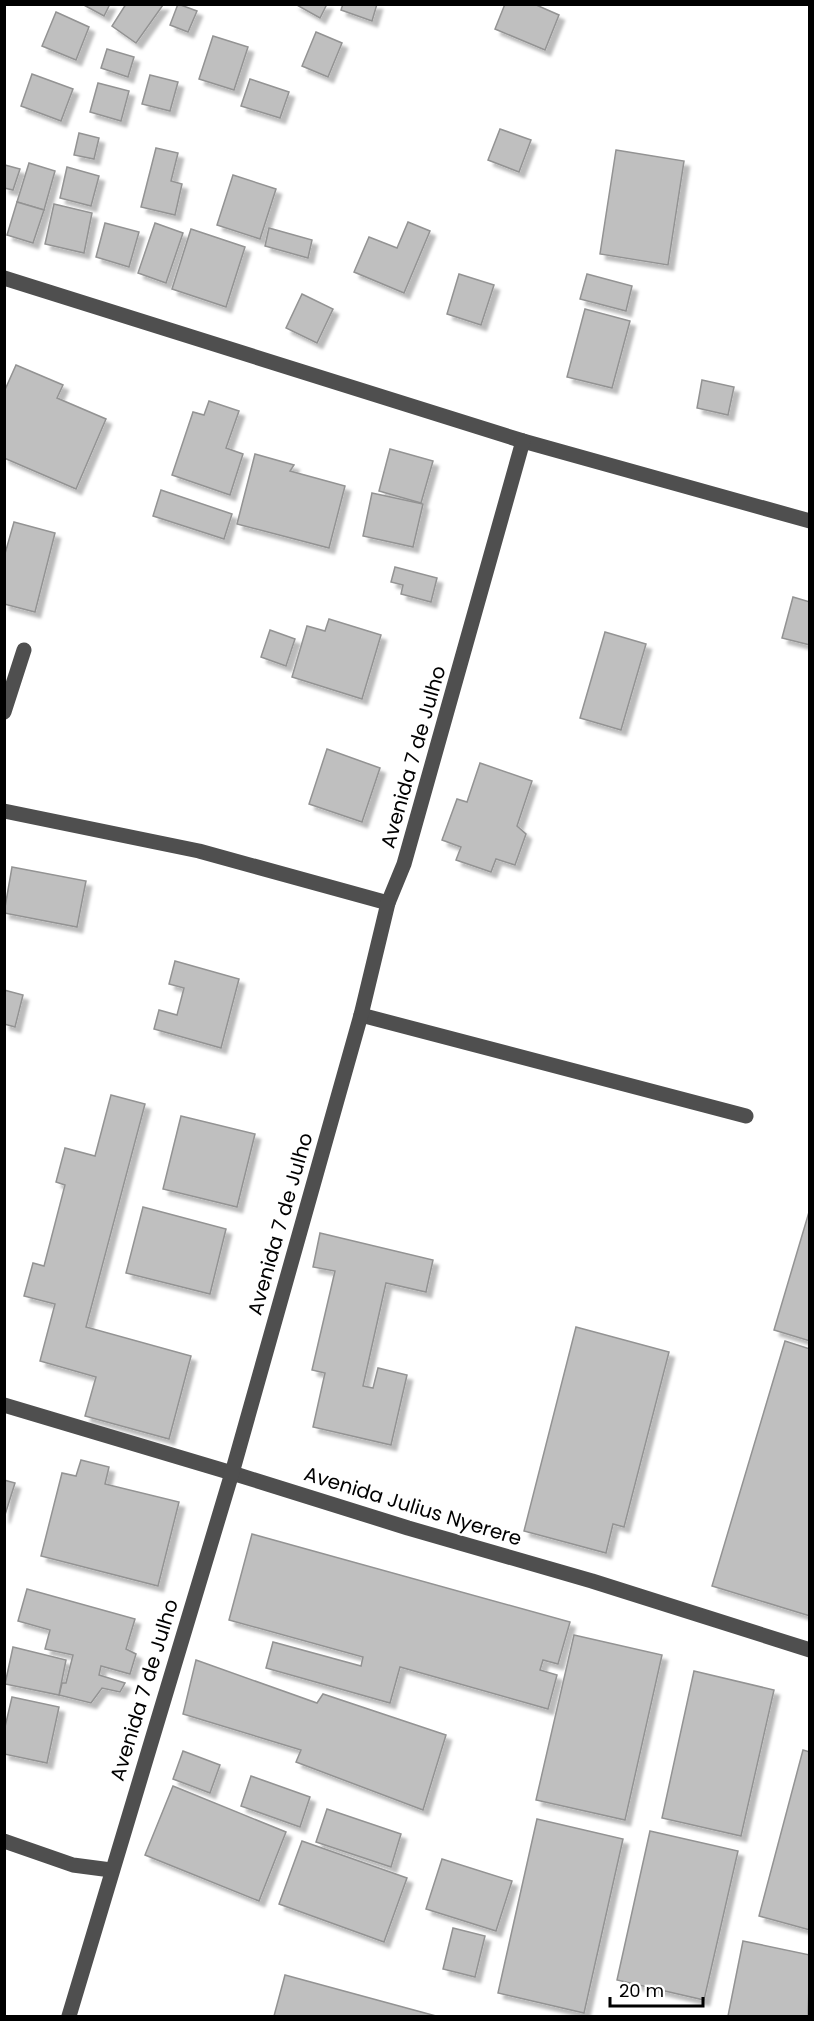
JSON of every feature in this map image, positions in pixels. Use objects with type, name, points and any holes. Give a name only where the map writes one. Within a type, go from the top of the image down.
[{"type":"street","points":[[4,278],[524,441],[810,521]]},
{"type":"street","name":"Avenida 7 de Julho","points":[[69,2016],[232,1473],[361,1015],[388,903],[404,864],[524,441]]},
{"type":"street","points":[[4,712],[24,650]]},
{"type":"street","points":[[4,811],[199,851],[388,903]]},
{"type":"street","points":[[361,1015],[746,1116]]},
{"type":"street","name":"Avenida Julius Nyerere","points":[[4,1405],[408,1528],[592,1581],[810,1650]]},
{"type":"street","points":[[4,1840],[73,1864],[111,1870]]},
{"type":"building","points":[[82,4],[110,4],[104,16]]},
{"type":"building","points":[[126,4],[163,5],[136,43],[112,26]]},
{"type":"building","points":[[178,4],[197,11],[188,32],[170,25]]},
{"type":"building","points":[[295,4],[327,4],[320,18]]},
{"type":"building","points":[[343,4],[377,4],[372,21],[341,10]]},
{"type":"building","points":[[505,4],[534,4],[559,15],[545,50],[495,29]]},
{"type":"building","points":[[56,12],[89,27],[76,60],[42,46]]},
{"type":"building","points":[[316,32],[342,43],[328,77],[302,66]]},
{"type":"building","points":[[213,36],[248,47],[234,90],[199,79]]},
{"type":"building","points":[[107,49],[134,57],[128,77],[101,68]]},
{"type":"building","points":[[32,74],[73,89],[61,121],[21,106]]},
{"type":"building","points":[[150,75],[178,82],[170,111],[142,104]]},
{"type":"building","points":[[250,79],[289,92],[280,118],[241,106]]},
{"type":"building","points":[[98,83],[129,91],[121,121],[90,112]]},
{"type":"building","points":[[500,129],[531,140],[519,172],[488,160]]},
{"type":"building","points":[[79,133],[99,138],[94,159],[74,155]]},
{"type":"building","points":[[156,148],[178,153],[171,181],[182,184],[175,215],[141,207]]},
{"type":"building","points":[[616,150],[684,161],[668,265],[600,254]]},
{"type":"building","points":[[29,163],[55,171],[44,210],[17,202]]},
{"type":"building","points":[[5,165],[20,169],[13,190],[4,188]]},
{"type":"building","points":[[67,167],[99,176],[91,206],[60,198]]},
{"type":"building","points":[[233,175],[276,189],[260,239],[217,225]]},
{"type":"building","points":[[17,202],[44,210],[33,243],[7,235]]},
{"type":"building","points":[[54,204],[92,213],[84,253],[45,244]]},
{"type":"building","points":[[408,222],[430,231],[404,293],[354,272],[369,237],[397,248]]},
{"type":"building","points":[[105,223],[139,232],[129,267],[96,257]]},
{"type":"building","points":[[155,223],[183,233],[166,283],[138,273]]},
{"type":"building","points":[[269,228],[312,240],[308,258],[265,246]]},
{"type":"building","points":[[191,229],[245,247],[226,307],[172,289]]},
{"type":"building","points":[[459,274],[494,285],[481,325],[447,314]]},
{"type":"building","points":[[587,274],[632,286],[626,311],[580,299]]},
{"type":"building","points":[[302,294],[333,309],[317,343],[286,328]]},
{"type":"building","points":[[585,309],[630,321],[612,388],[567,377]]},
{"type":"building","points":[[16,365],[63,385],[57,398],[106,419],[76,489],[4,458],[4,392]]},
{"type":"building","points":[[702,380],[734,387],[728,415],[697,408]]},
{"type":"building","points":[[209,401],[239,411],[226,448],[243,454],[230,495],[172,475],[193,412],[204,415]]},
{"type":"building","points":[[390,449],[433,461],[421,503],[379,491]]},
{"type":"building","points":[[255,454],[294,465],[290,471],[345,486],[329,548],[237,524]]},
{"type":"building","points":[[161,490],[232,514],[224,539],[153,516]]},
{"type":"building","points":[[372,493],[423,504],[413,547],[363,536]]},
{"type":"building","points":[[14,522],[55,533],[35,612],[4,604],[4,557]]},
{"type":"building","points":[[395,567],[437,578],[431,602],[401,594],[403,585],[391,582]]},
{"type":"building","points":[[793,597],[810,602],[810,645],[782,638]]},
{"type":"building","points":[[329,619],[381,635],[362,699],[292,677],[307,626],[325,631]]},
{"type":"building","points":[[270,630],[295,639],[286,666],[261,657]]},
{"type":"building","points":[[605,632],[646,644],[621,730],[580,718]]},
{"type":"building","points":[[327,749],[380,768],[362,822],[309,804]]},
{"type":"building","points":[[480,763],[532,781],[517,826],[526,834],[515,865],[496,859],[491,872],[456,860],[461,847],[442,840],[457,799],[467,802]]},
{"type":"building","points":[[12,867],[86,881],[77,927],[4,913]]},
{"type":"building","points":[[175,961],[239,979],[221,1048],[154,1029],[159,1010],[177,1015],[184,988],[169,984]]},
{"type":"building","points":[[4,990],[23,995],[15,1027],[4,1024]]},
{"type":"building","points":[[111,1095],[145,1104],[86,1327],[191,1356],[169,1439],[85,1416],[96,1377],[40,1361],[55,1304],[24,1296],[33,1263],[44,1266],[65,1185],[56,1182],[65,1148],[95,1156]]},
{"type":"building","points":[[181,1116],[255,1134],[237,1207],[163,1189]]},
{"type":"building","points":[[143,1207],[226,1229],[210,1294],[126,1273]]},
{"type":"building","points":[[810,1212],[810,1341],[774,1330]]},
{"type":"building","points":[[320,1233],[433,1260],[426,1292],[386,1283],[363,1386],[373,1388],[378,1368],[407,1375],[391,1445],[313,1427],[325,1373],[312,1370],[335,1271],[313,1267]]},
{"type":"building","points":[[576,1327],[669,1352],[624,1527],[613,1524],[606,1553],[524,1531]]},
{"type":"building","points":[[785,1341],[810,1349],[810,1616],[712,1586]]},
{"type":"building","points":[[81,1460],[109,1467],[105,1484],[179,1502],[158,1586],[41,1556],[62,1473],[76,1476]]},
{"type":"building","points":[[4,1480],[15,1483],[4,1518]]},
{"type":"building","points":[[252,1534],[570,1622],[558,1664],[543,1660],[540,1670],[557,1675],[548,1709],[400,1667],[390,1703],[266,1668],[273,1642],[361,1666],[363,1657],[229,1620]]},
{"type":"building","points":[[27,1589],[135,1619],[126,1649],[136,1654],[130,1674],[101,1666],[99,1675],[125,1683],[120,1692],[102,1688],[91,1703],[59,1695],[62,1683],[66,1683],[73,1655],[45,1649],[50,1630],[18,1621]]},
{"type":"building","points":[[574,1635],[662,1655],[625,1820],[536,1800]]},
{"type":"building","points":[[13,1647],[66,1660],[59,1695],[5,1684]]},
{"type":"building","points":[[196,1660],[317,1703],[323,1694],[446,1735],[423,1810],[296,1762],[301,1750],[183,1714]]},
{"type":"building","points":[[694,1671],[774,1690],[741,1836],[662,1818]]},
{"type":"building","points":[[12,1697],[59,1707],[47,1763],[4,1754],[4,1731]]},
{"type":"building","points":[[803,1750],[810,1752],[810,1930],[759,1916]]},
{"type":"building","points":[[183,1751],[220,1765],[210,1793],[173,1779]]},
{"type":"building","points":[[251,1776],[310,1797],[300,1827],[241,1806]]},
{"type":"building","points":[[173,1786],[286,1832],[259,1901],[145,1855]]},
{"type":"building","points":[[327,1809],[401,1834],[391,1867],[316,1842]]},
{"type":"building","points":[[537,1819],[623,1839],[584,2013],[498,1993]]},
{"type":"building","points":[[650,1831],[738,1851],[704,2000],[617,1980]]},
{"type":"building","points":[[302,1841],[407,1878],[384,1942],[279,1904]]},
{"type":"building","points":[[442,1859],[512,1881],[496,1931],[426,1909]]},
{"type":"building","points":[[453,1928],[485,1936],[475,1977],[443,1969]]},
{"type":"building","points":[[743,1941],[810,1955],[808,2016],[728,2016]]},
{"type":"building","points":[[285,1975],[436,2016],[274,2016]]}]
